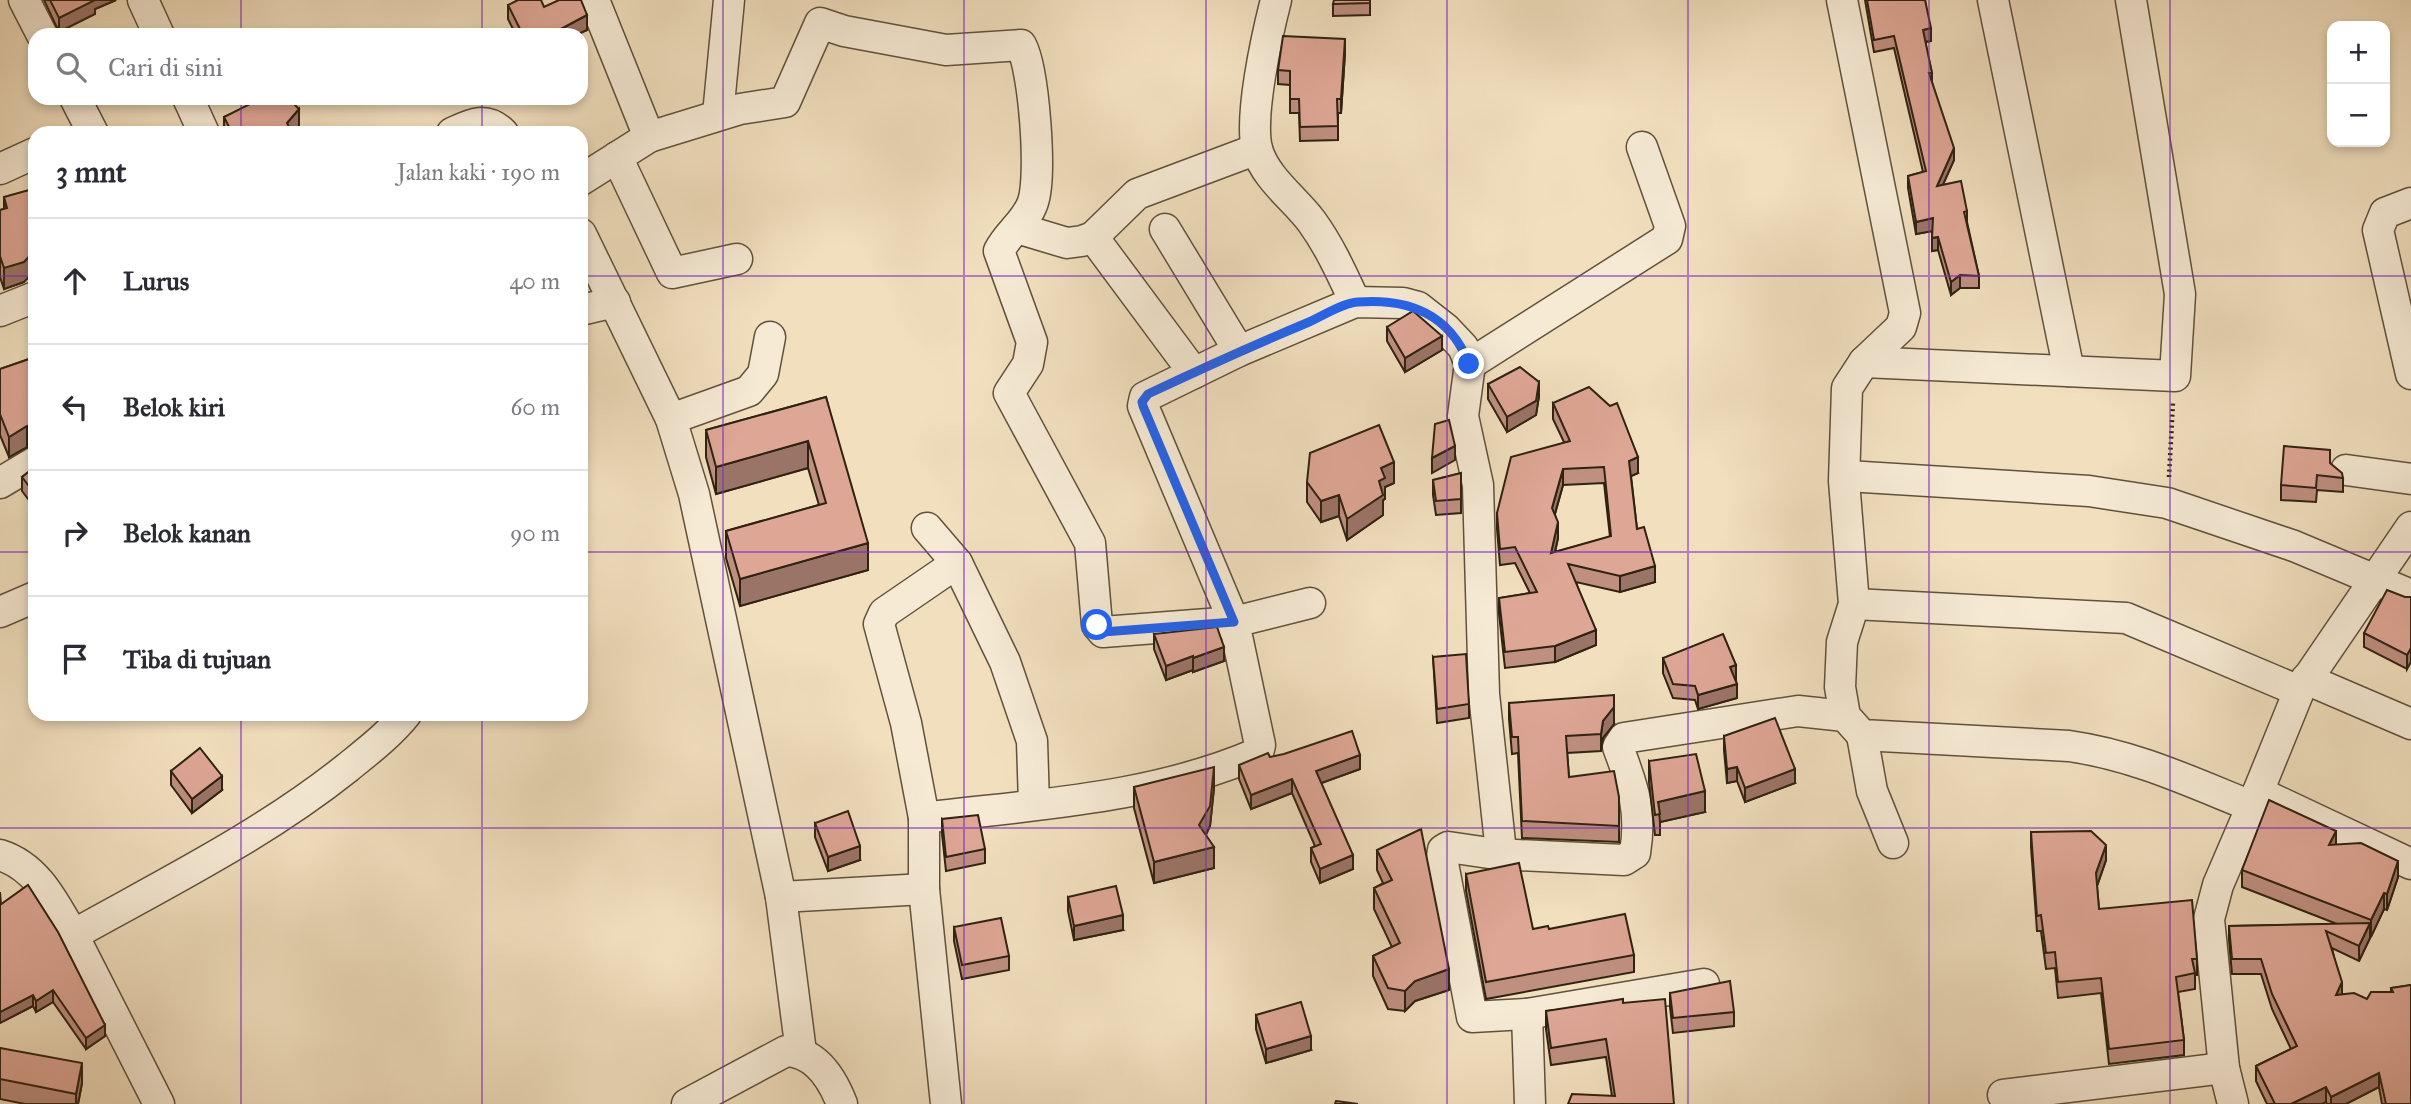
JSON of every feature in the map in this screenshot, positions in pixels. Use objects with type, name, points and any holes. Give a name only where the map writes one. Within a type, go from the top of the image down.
[{"type":"street","points":[[24,0],[38,28]]},
{"type":"street","points":[[143,0],[156,28]]},
{"type":"street","points":[[594,0],[649,136]]},
{"type":"street","points":[[727,113],[729,0]]},
{"type":"street","points":[[1276,0],[1257,110],[1258,149],[1271,176],[1311,221],[1333,255],[1355,302]]},
{"type":"street","points":[[1842,0],[1905,313],[1895,334],[1864,362],[1847,388],[1847,476],[1844,481],[1854,604],[1842,642],[1840,687],[1832,719],[1872,791],[1893,843]]},
{"type":"street","points":[[1993,0],[2069,372]]},
{"type":"street","points":[[1864,362],[2175,376],[2180,294],[2131,0]]},
{"type":"street","points":[[588,176],[649,136],[727,113],[785,102],[823,12],[844,31],[946,50],[1021,45],[1038,139],[1038,170],[1033,203],[999,251],[1032,342],[1032,354],[1009,393],[1090,543],[1099,629],[1103,632],[1234,622],[1310,603]]},
{"type":"street","points":[[78,105],[86,126]]},
{"type":"street","points":[[191,105],[201,126]]},
{"type":"street","points":[[470,126],[481,122],[496,126]]},
{"type":"street","points":[[1469,364],[1667,239],[1670,226],[1642,147]]},
{"type":"street","points":[[1017,228],[1067,243],[1093,237],[1137,194],[1258,149]]},
{"type":"street","points":[[0,169],[28,156]]},
{"type":"street","points":[[617,157],[672,272],[737,259]]},
{"type":"street","points":[[2411,203],[2385,213],[2378,230],[2411,374]]},
{"type":"street","points":[[1165,229],[1239,351]]},
{"type":"street","points":[[1093,237],[1194,373]]},
{"type":"street","points":[[588,248],[671,419],[694,494],[781,897],[801,1052]]},
{"type":"street","points":[[0,311],[28,300]]},
{"type":"street","points":[[588,308],[615,302]]},
{"type":"street","points":[[924,818],[1081,801],[1151,788],[1223,768],[1258,753],[1260,745],[1234,622],[1142,402],[1148,394],[1239,351],[1355,302],[1403,303],[1430,314],[1463,347],[1469,364],[1463,416],[1478,485],[1483,592],[1483,694],[1501,852]]},
{"type":"street","points":[[671,419],[749,391],[763,374],[770,337]]},
{"type":"street","points":[[0,483],[28,466]]},
{"type":"street","points":[[2346,470],[2411,476]]},
{"type":"street","points":[[1847,476],[2089,491],[2167,503],[2294,546],[2411,595]]},
{"type":"street","points":[[2233,1104],[2224,1068],[2209,919],[2218,885],[2302,685],[2377,581],[2411,527]]},
{"type":"street","points":[[928,528],[957,562],[1005,662],[1032,741],[1034,804]]},
{"type":"street","points":[[946,1104],[925,889],[924,818],[906,723],[880,619],[884,613],[957,562]]},
{"type":"street","points":[[0,612],[28,600]]},
{"type":"street","points":[[1854,604],[2126,618],[2411,724]]},
{"type":"street","points":[[1704,984],[1527,1014],[1472,1017],[1442,858],[1443,850],[1448,848],[1624,860],[1630,858],[1635,853],[1638,805],[1619,742],[1635,735],[1832,719],[2100,751],[2144,762],[2255,799],[2411,864]]},
{"type":"street","points":[[73,935],[269,825],[336,776],[392,731],[400,721]]},
{"type":"street","points":[[0,855],[21,863],[37,877],[73,935],[159,1104]]},
{"type":"street","points":[[781,897],[925,889]]},
{"type":"street","points":[[1527,1014],[1530,1104]]},
{"type":"street","points":[[687,1104],[786,1051],[801,1052],[829,1077],[842,1104]]},
{"type":"street","points":[[2003,1095],[2224,1068]]},
{"type":"path","points":[[2167,503],[2175,376]]},
{"type":"building","points":[[50,0],[95,0],[59,18]]},
{"type":"building","points":[[518,0],[541,0],[544,7],[559,0],[581,0],[587,15],[563,28],[520,28],[508,5]]},
{"type":"building","points":[[1334,0],[1370,0],[1370,3],[1333,4]]},
{"type":"building","points":[[1867,0],[1925,0],[1931,28],[1923,30],[1932,73],[1929,73],[1954,148],[1937,186],[1961,181],[1967,211],[1964,212],[1979,276],[1960,275],[1951,282],[1938,237],[1932,238],[1933,218],[1916,222],[1908,176],[1926,171],[1894,36],[1874,40]]},
{"type":"building","points":[[1283,36],[1345,39],[1341,99],[1337,99],[1338,126],[1300,127],[1299,99],[1290,99],[1290,71],[1278,70]]},
{"type":"building","points":[[248,105],[295,105],[299,109],[287,123],[288,126],[228,126],[224,117]]},
{"type":"building","points":[[28,190],[28,258],[24,262],[4,268],[0,256],[0,210],[7,208],[4,197]]},
{"type":"building","points":[[1413,311],[1442,336],[1405,358],[1387,327]]},
{"type":"building","points":[[28,359],[28,426],[9,437],[0,414],[0,369]]},
{"type":"building","points":[[1520,367],[1539,382],[1536,401],[1507,417],[1488,384]]},
{"type":"building","points":[[1589,387],[1610,406],[1617,403],[1638,457],[1629,461],[1637,529],[1644,527],[1655,566],[1620,576],[1568,564],[1596,630],[1555,646],[1505,652],[1499,598],[1537,592],[1515,547],[1500,549],[1497,513],[1511,457],[1570,441],[1553,403]],"holes":[[[1604,467],[1611,536],[1551,553],[1558,522],[1552,508],[1563,469]]]},
{"type":"building","points":[[826,397],[868,543],[740,579],[726,531],[826,503],[808,441],[716,467],[706,430]]},
{"type":"building","points":[[1449,420],[1455,446],[1432,458],[1435,424]]},
{"type":"building","points":[[1379,425],[1394,462],[1381,468],[1385,478],[1379,481],[1383,495],[1347,519],[1339,495],[1321,501],[1307,482],[1310,453]]},
{"type":"building","points":[[2284,446],[2330,450],[2330,463],[2342,473],[2343,478],[2317,475],[2316,488],[2281,485]]},
{"type":"building","points":[[28,472],[28,485],[22,477]]},
{"type":"building","points":[[1461,473],[1461,499],[1436,501],[1433,480]]},
{"type":"building","points":[[2387,590],[2411,597],[2411,648],[2407,655],[2364,633]]},
{"type":"building","points":[[1217,627],[1224,647],[1166,666],[1154,634]]},
{"type":"building","points":[[1723,634],[1736,665],[1730,667],[1737,684],[1698,695],[1695,686],[1673,684],[1663,658]]},
{"type":"building","points":[[1466,654],[1469,704],[1437,709],[1433,657]]},
{"type":"building","points":[[1614,695],[1614,707],[1603,721],[1601,734],[1566,736],[1569,777],[1614,771],[1619,797],[1619,826],[1522,821],[1518,737],[1512,737],[1509,703]]},
{"type":"building","points":[[1775,718],[1795,769],[1745,788],[1737,767],[1727,769],[1724,736]]},
{"type":"building","points":[[1352,731],[1360,755],[1316,771],[1353,855],[1320,869],[1311,848],[1321,844],[1292,779],[1251,795],[1239,765],[1268,753],[1270,757],[1284,754]]},
{"type":"building","points":[[200,748],[222,776],[192,799],[171,771]]},
{"type":"building","points":[[1696,754],[1705,791],[1658,802],[1660,814],[1655,815],[1649,761]]},
{"type":"building","points":[[1214,767],[1210,806],[1199,825],[1214,847],[1154,862],[1134,787]]},
{"type":"building","points":[[2269,800],[2336,831],[2329,845],[2361,843],[2398,861],[2387,894],[2384,893],[2371,920],[2242,870]]},
{"type":"building","points":[[848,811],[860,846],[828,857],[815,823]]},
{"type":"building","points":[[978,815],[985,849],[946,857],[942,819]]},
{"type":"building","points":[[1421,829],[1449,969],[1415,981],[1405,991],[1388,988],[1373,956],[1400,943],[1374,888],[1392,880],[1377,850]]},
{"type":"building","points":[[2091,831],[2106,845],[2096,873],[2099,909],[2192,900],[2197,959],[2192,959],[2195,973],[2176,977],[2184,1040],[2109,1049],[2101,978],[2058,982],[2055,952],[2046,953],[2041,915],[2037,916],[2031,832]]},
{"type":"building","points":[[1519,863],[1533,929],[1548,926],[1549,929],[1625,914],[1634,955],[1486,982],[1466,874]]},
{"type":"building","points":[[28,885],[58,932],[105,1025],[86,1038],[53,990],[36,1001],[33,995],[0,1012],[0,905]]},
{"type":"building","points":[[1116,886],[1123,915],[1074,926],[1068,897]]},
{"type":"building","points":[[1001,918],[1009,956],[962,965],[954,927]]},
{"type":"building","points":[[2370,923],[2359,946],[2326,931],[2342,982],[2336,995],[2354,993],[2367,999],[2371,992],[2393,992],[2391,988],[2411,985],[2411,1104],[2386,1104],[2379,1073],[2331,1097],[2326,1087],[2291,1104],[2275,1104],[2256,1066],[2297,1046],[2272,994],[2261,959],[2232,959],[2229,926]]},
{"type":"building","points":[[1730,981],[1734,1012],[1673,1018],[1670,993]]},
{"type":"building","points":[[1623,999],[1623,1003],[1665,999],[1674,1104],[1568,1104],[1572,1094],[1615,1096],[1606,1039],[1551,1048],[1546,1011]]},
{"type":"building","points":[[1301,1002],[1311,1036],[1266,1049],[1256,1015]]},
{"type":"building","points":[[0,1048],[82,1063],[76,1094],[0,1079]]},
{"type":"building","points":[[1336,1101],[1358,1104],[1335,1104]]},
{"type":"route","points":[[1097,625],[1103,632],[1234,622],[1143,406],[1142,402],[1148,394],[1239,351],[1355,302],[1403,303],[1418,307],[1446,328],[1463,347],[1469,364]]}]
